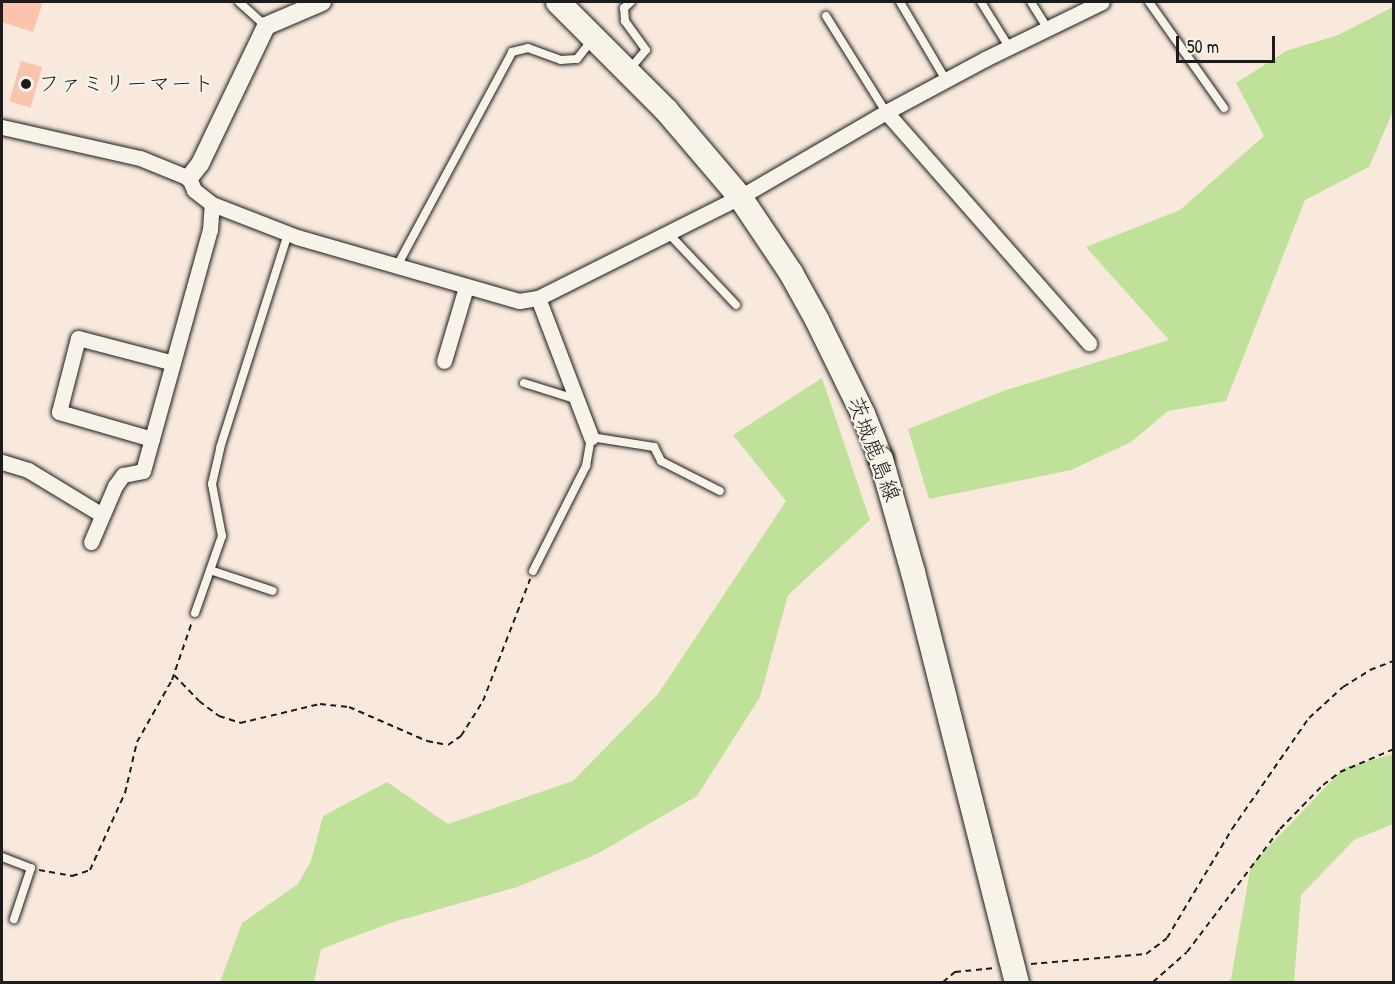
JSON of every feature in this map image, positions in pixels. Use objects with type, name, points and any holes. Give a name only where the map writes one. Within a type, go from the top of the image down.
[{"type":"main road","name":"茨城鹿島線","points":[[558,2],[666,110],[740,197],[791,273],[863,414],[881,459],[911,562],[1024,973]]},
{"type":"street","points":[[189,178],[200,164],[266,26],[322,2]]},
{"type":"street","points":[[2,127],[140,158],[189,178],[195,190],[212,204],[288,233],[396,268],[519,301],[538,298],[740,197],[886,112],[1009,47],[1102,2]]},
{"type":"street","points":[[886,112],[1089,343]]},
{"type":"street","points":[[91,542],[115,486],[123,475],[143,471],[210,230],[212,204]]},
{"type":"street","points":[[444,361],[466,287]]},
{"type":"street","points":[[538,298],[591,437]]},
{"type":"street","points":[[152,439],[59,412],[78,338],[173,363]]},
{"type":"street","points":[[2,462],[28,470],[102,516]]},
{"type":"lane","points":[[239,2],[266,26]]},
{"type":"lane","points":[[628,71],[646,50],[625,21],[624,8],[631,2]]},
{"type":"lane","points":[[900,2],[946,80]]},
{"type":"lane","points":[[981,2],[1009,47]]},
{"type":"lane","points":[[1031,2],[1048,29]]},
{"type":"lane","points":[[1149,2],[1224,108]]},
{"type":"lane","points":[[826,16],[886,112]]},
{"type":"lane","points":[[396,268],[512,52],[528,48],[561,60],[577,59],[590,32]]},
{"type":"lane","points":[[195,613],[222,536],[212,484],[220,448],[288,233]]},
{"type":"lane","points":[[668,233],[736,305]]},
{"type":"lane","points":[[524,383],[577,400]]},
{"type":"lane","points":[[533,571],[586,466],[591,437],[654,447],[661,461],[720,490]]},
{"type":"lane","points":[[210,570],[273,591]]},
{"type":"lane","points":[[2,856],[31,868],[14,919]]},
{"type":"path","points":[[174,675],[212,711],[240,723],[320,704],[350,707],[427,741],[448,745],[461,736],[483,701],[533,571]]},
{"type":"path","points":[[31,868],[72,876],[90,870],[125,793],[137,742],[174,675],[195,613]]},
{"type":"path","points":[[1024,973],[1146,954],[1167,938],[1232,829],[1309,718],[1343,687],[1370,670],[1394,661]]},
{"type":"path","points":[[1153,982],[1187,952],[1280,830],[1323,785],[1340,772],[1394,749]]},
{"type":"path","points":[[943,982],[955,972],[998,967]]},
{"type":"green space","points":[[1393,7],[1393,111],[1369,167],[1305,200],[1226,401],[1168,411],[1131,442],[1071,470],[929,499],[908,429],[1003,391],[1169,340],[1086,247],[1180,210],[1264,136],[1236,83],[1286,51],[1338,35]]},
{"type":"green space","points":[[822,378],[870,520],[788,595],[760,697],[697,796],[597,854],[517,887],[390,923],[321,949],[314,982],[220,982],[242,923],[298,884],[311,861],[323,816],[387,782],[448,824],[573,781],[658,694],[786,501],[733,435]]},
{"type":"green space","points":[[1393,754],[1393,824],[1354,840],[1301,895],[1294,982],[1226,982],[1231,979],[1251,865],[1344,768]]},
{"type":"building","points":[[2,2],[43,2],[33,32],[2,22]]},
{"type":"building","name":"ファミリーマート","points":[[21,61],[42,67],[31,107],[9,101]]},
{"type":"place","name":"ファミリーマート","points":[[26,84]]}]
